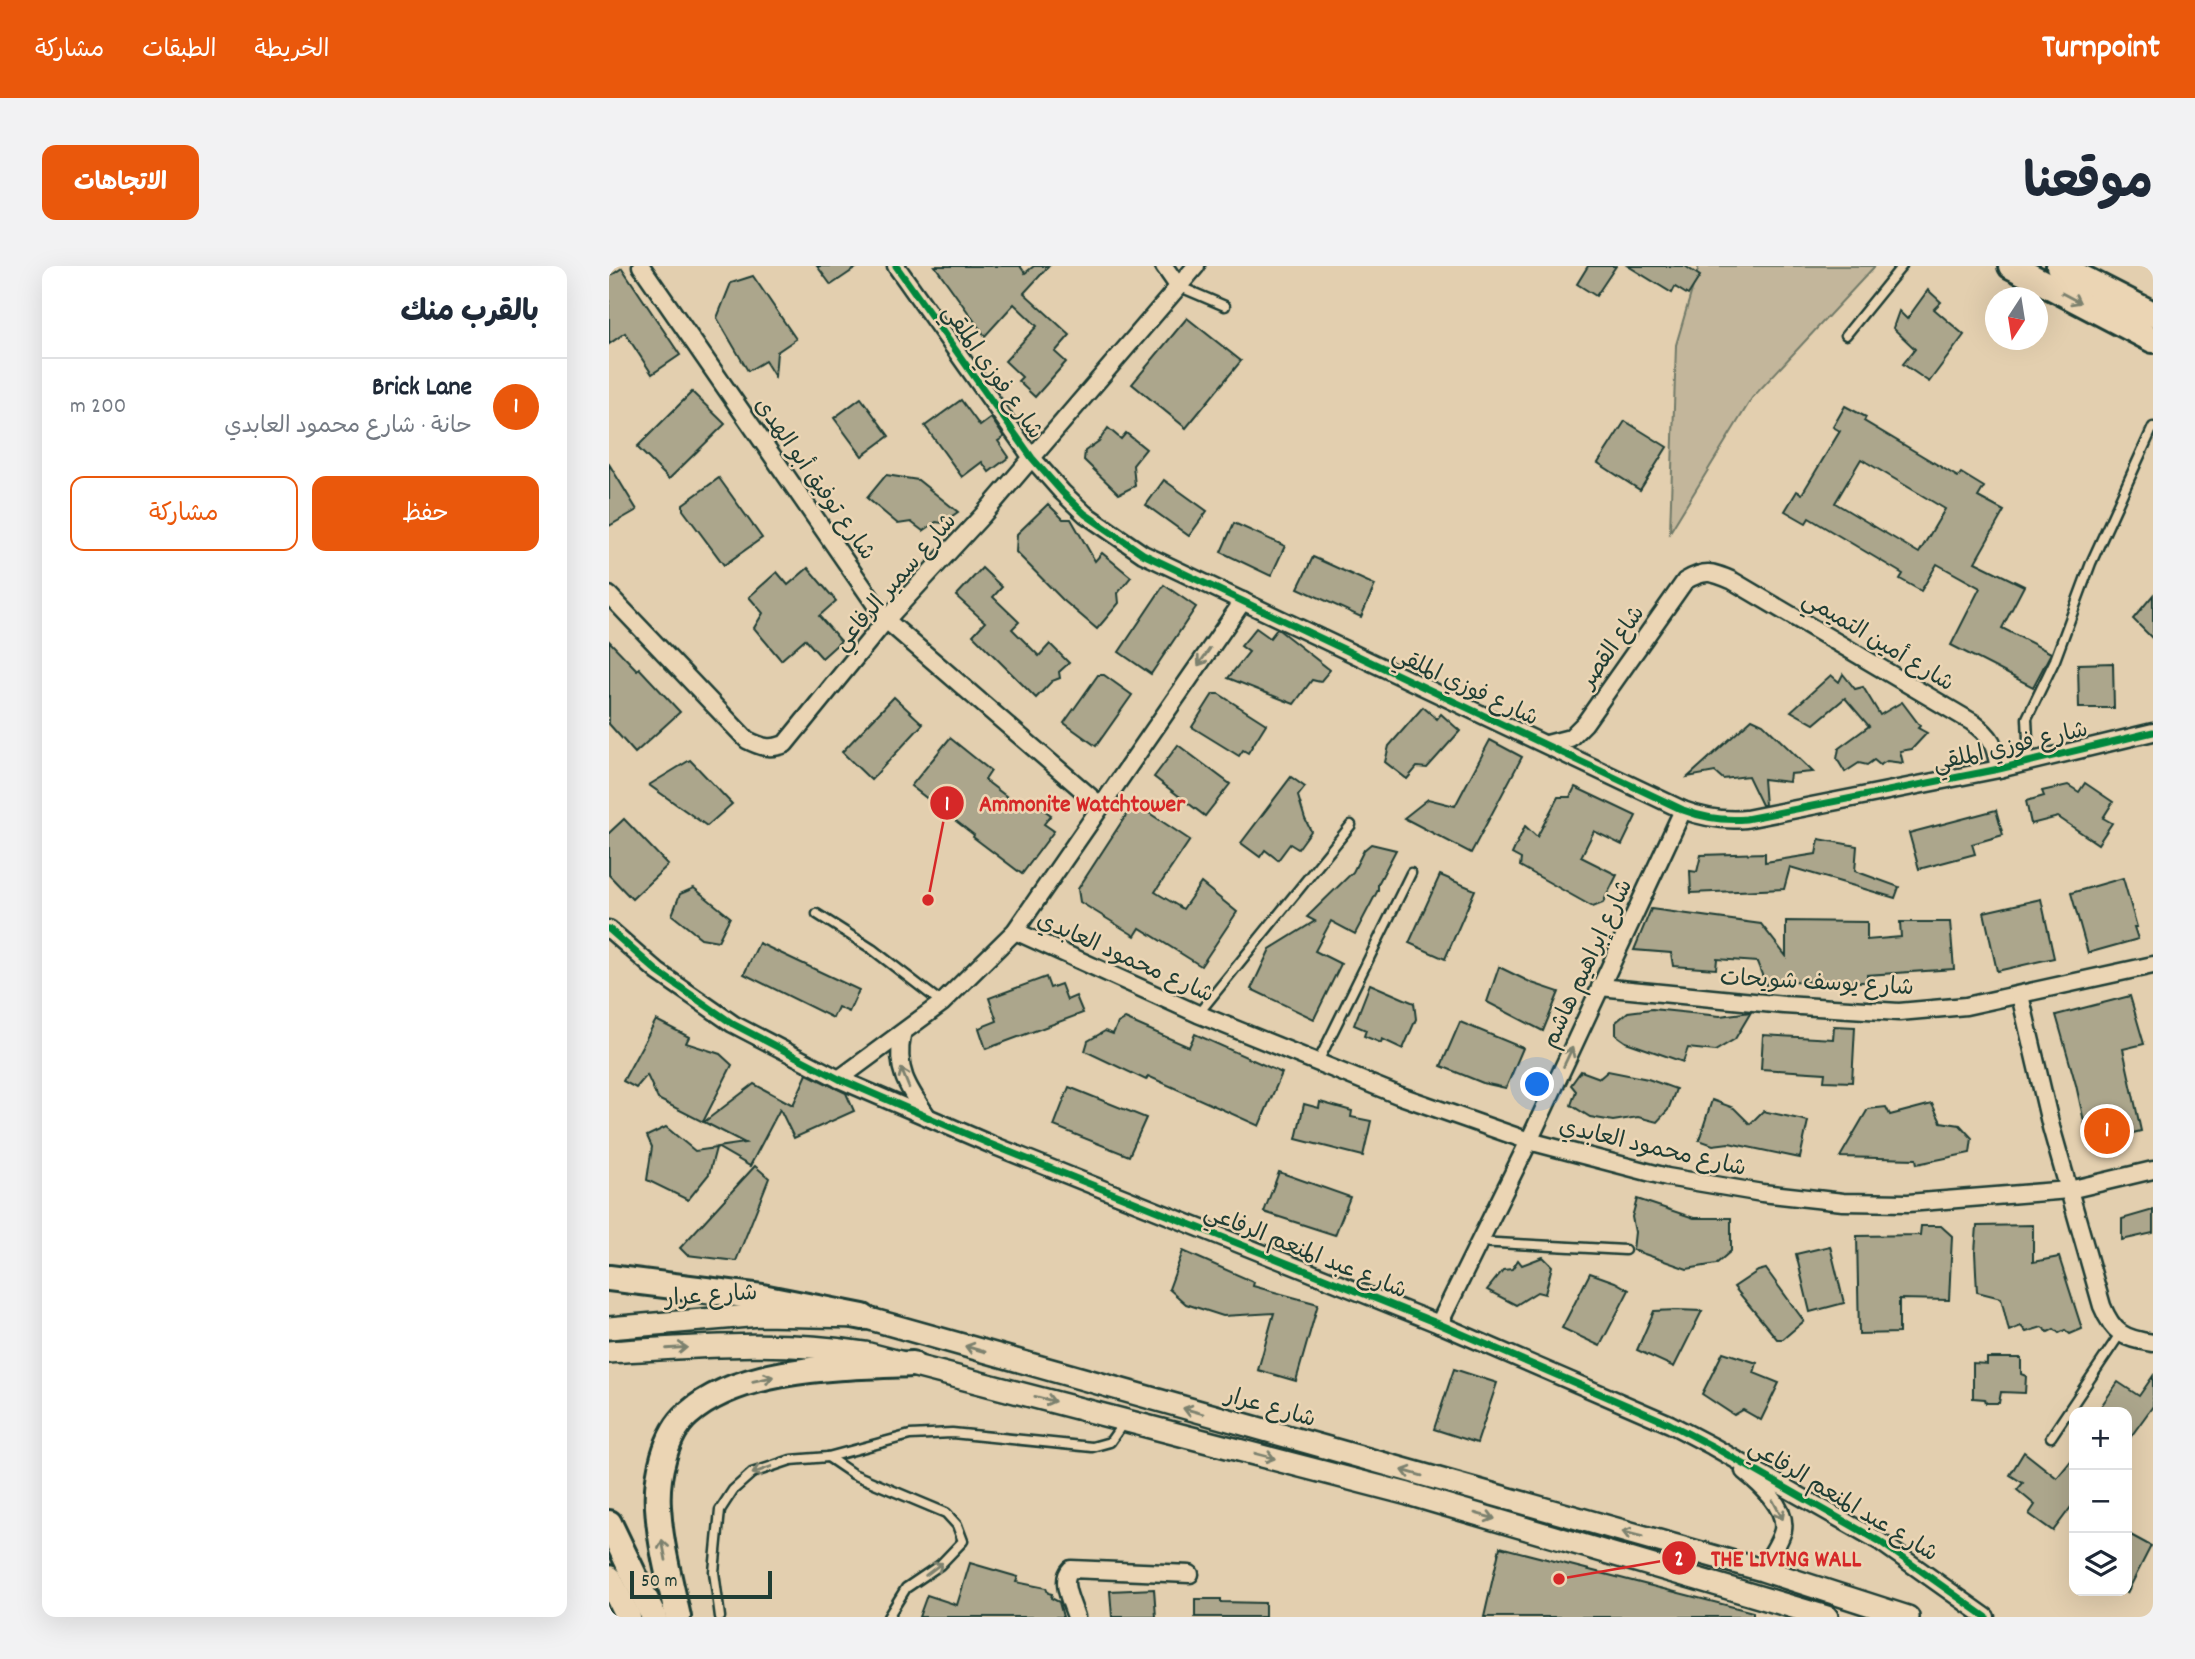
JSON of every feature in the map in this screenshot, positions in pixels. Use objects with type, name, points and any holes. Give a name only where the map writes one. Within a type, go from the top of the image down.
[{"type":"main road","points":[[2011,266],[2153,340]]},
{"type":"main road","points":[[2059,266],[2153,314]]},
{"type":"main road","points":[[609,1278],[762,1297],[863,1317]]},
{"type":"main road","name":"شارع عرار","points":[[609,1328],[760,1315],[863,1317],[1762,1570],[1908,1617]]},
{"type":"main road","points":[[609,1352],[748,1343],[787,1344],[834,1348],[912,1364],[1408,1494],[1827,1617]]},
{"type":"main road","points":[[678,1617],[658,1506],[664,1450],[686,1415],[708,1400],[741,1385],[803,1370],[912,1364]]},
{"type":"main road","points":[[609,1523],[654,1617]]},
{"type":"main road","points":[[609,1578],[628,1617]]},
{"type":"street","name":"شارع توفيق أبو الهدى","points":[[641,266],[886,620],[1101,806]]},
{"type":"street","name":"شارع فوزي الملقي","points":[[896,266],[1032,458],[1070,500],[1106,530],[1143,554],[1683,810],[1702,817],[1746,819],[1999,769],[2153,732]]},
{"type":"street","points":[[1164,266],[1178,286]]},
{"type":"street","name":"شارع سمير الرفاعي","points":[[609,595],[747,740],[758,746],[774,748],[785,744],[886,620],[1032,458],[1196,266]]},
{"type":"street","name":"شاع القصر","points":[[1547,744],[1570,738],[1585,723],[1685,581],[1697,574],[1711,572]]},
{"type":"street","name":"شارع أمين التميمي","points":[[1711,572],[1733,581],[1972,722],[1988,734],[1996,747],[1999,769]]},
{"type":"street","points":[[839,1079],[942,1003],[1015,931],[1243,601]]},
{"type":"street","name":"شارع إبراهيم هاشم","points":[[1439,1324],[1529,1141],[1683,810]]},
{"type":"street","name":"شارع عبد المنعم الرفاعي","points":[[609,929],[659,972],[733,1024],[839,1079],[990,1144],[1439,1324],[1670,1424],[1879,1541],[1986,1617]]},
{"type":"street","name":"شارع محمود العابدي","points":[[1015,931],[1198,1014],[1317,1064],[1529,1141],[1667,1177],[1762,1193],[1843,1202],[1921,1203],[2069,1190],[2153,1170]]},
{"type":"street","name":"شارع يوسف شويحات","points":[[1600,987],[1784,1005],[1899,1012],[1966,1006],[2153,965]]},
{"type":"street","points":[[2020,995],[2069,1190],[2102,1306],[2108,1321],[2120,1334],[2153,1343]]},
{"type":"street","points":[[902,1035],[900,1066],[908,1086],[927,1116]]},
{"type":"street","name":"شارع عبد المنعم الرفاعي","points":[[1712,1446],[1756,1482],[1781,1513],[1783,1531],[1762,1570]]},
{"type":"street","points":[[1076,1617],[1065,1581],[1066,1574],[1071,1569],[1190,1574]]},
{"type":"lane","points":[[1846,335],[1902,266]]},
{"type":"lane","points":[[1178,286],[1225,306]]},
{"type":"lane","points":[[2029,762],[2025,724],[2027,718],[2055,660],[2091,563],[2153,427]]},
{"type":"lane","points":[[1198,1014],[1351,825]]},
{"type":"lane","points":[[1317,1064],[1412,873]]},
{"type":"lane","points":[[817,914],[872,949],[942,1003]]},
{"type":"lane","points":[[1478,1242],[1625,1250]]},
{"type":"lane","points":[[2051,1437],[2120,1334]]},
{"type":"lane","points":[[720,1617],[714,1572],[720,1510],[733,1490],[752,1473],[791,1460],[828,1457],[910,1435],[952,1433],[1092,1447],[1110,1442],[1127,1419]]},
{"type":"lane","points":[[828,1457],[853,1474],[946,1513],[957,1525],[963,1541],[940,1565],[906,1588],[888,1617]]},
{"type":"shaded area","points":[[1699,266],[1875,266],[1752,398],[1670,532],[1676,345]]},
{"type":"building","points":[[817,266],[859,266],[831,285]]},
{"type":"building","points":[[935,266],[1020,266],[1025,273],[1034,266],[1049,266],[1024,293],[1070,335],[1055,352],[1066,362],[1035,397],[1018,381],[1022,377],[1005,361],[1037,326],[1014,304],[985,336]]},
{"type":"building","points":[[1588,266],[1616,266],[1596,296],[1577,284]]},
{"type":"building","points":[[1628,266],[1685,266],[1700,276],[1688,295],[1675,287],[1672,293]]},
{"type":"building","points":[[622,268],[680,355],[652,374],[625,333],[609,344],[609,277]]},
{"type":"building","points":[[753,276],[796,339],[777,352],[775,377],[765,361],[748,371],[717,318],[731,283]]},
{"type":"building","points":[[1928,290],[1941,302],[1934,309],[1964,335],[1929,382],[1903,364],[1915,349],[1893,328],[1899,311],[1907,319]]},
{"type":"building","points":[[1187,318],[1241,361],[1186,428],[1132,384]]},
{"type":"building","points":[[692,392],[725,424],[669,479],[637,447]]},
{"type":"building","points":[[861,398],[889,436],[862,456],[834,418]]},
{"type":"building","points":[[961,400],[980,426],[991,418],[1004,437],[998,441],[1009,457],[989,472],[982,462],[962,477],[925,426]]},
{"type":"building","points":[[1845,406],[1866,417],[1864,421],[1958,477],[1961,473],[1984,487],[1978,497],[2004,511],[1975,562],[2024,586],[2002,628],[2051,653],[2033,687],[1951,645],[1980,588],[1937,564],[1921,591],[1900,579],[1903,574],[1809,518],[1806,523],[1785,511],[1797,491],[1802,494],[1840,431],[1833,427]],"holes":[[[1861,459],[1945,509],[1919,553],[1835,503]]]},
{"type":"building","points":[[1625,421],[1667,447],[1640,490],[1598,463]]},
{"type":"building","points":[[1108,428],[1121,439],[1126,433],[1146,449],[1133,465],[1135,486],[1119,494],[1084,460],[1085,451],[1099,441]]},
{"type":"building","points":[[609,464],[637,510],[609,526]]},
{"type":"building","points":[[886,475],[918,480],[958,512],[923,531],[911,522],[898,524],[867,498]]},
{"type":"building","points":[[719,478],[762,538],[724,565],[683,510],[683,504]]},
{"type":"building","points":[[1164,480],[1207,511],[1189,536],[1146,505]]},
{"type":"building","points":[[1048,504],[1063,519],[1071,519],[1095,561],[1102,553],[1131,577],[1118,593],[1119,603],[1097,629],[1063,600],[1016,552],[1017,534]]},
{"type":"building","points":[[1234,523],[1285,546],[1271,576],[1221,552]]},
{"type":"building","points":[[1313,557],[1375,585],[1361,617],[1298,588]]},
{"type":"building","points":[[808,568],[836,601],[819,616],[841,641],[822,658],[805,639],[781,660],[754,628],[763,613],[749,597],[777,572],[788,585]]},
{"type":"building","points":[[982,568],[1002,587],[993,597],[1019,622],[1012,629],[1039,656],[1050,644],[1069,663],[1059,672],[1060,678],[1052,681],[1036,698],[973,635],[985,622],[956,596]]},
{"type":"building","points":[[1164,585],[1196,607],[1151,674],[1119,652]]},
{"type":"building","points":[[2153,595],[2153,639],[2133,619]]},
{"type":"building","points":[[1256,628],[1270,638],[1279,630],[1330,670],[1320,682],[1312,680],[1294,704],[1228,678],[1249,652],[1241,646]]},
{"type":"building","points":[[609,641],[637,670],[639,668],[680,712],[635,753],[609,724]]},
{"type":"building","points":[[2113,663],[2114,708],[2079,708],[2078,664]]},
{"type":"building","points":[[1843,674],[1855,689],[1863,687],[1880,715],[1902,702],[1920,726],[1918,728],[1927,733],[1912,749],[1900,751],[1903,763],[1887,761],[1880,765],[1874,760],[1867,765],[1859,763],[1845,772],[1837,759],[1839,748],[1869,726],[1845,698],[1814,724],[1791,711],[1831,675],[1839,682]]},
{"type":"building","points":[[1098,675],[1104,675],[1132,695],[1096,746],[1064,723]]},
{"type":"building","points":[[1213,694],[1219,694],[1266,724],[1248,753],[1243,750],[1239,756],[1192,727]]},
{"type":"building","points":[[894,697],[923,724],[871,780],[842,752]]},
{"type":"building","points":[[1423,707],[1437,719],[1441,714],[1460,731],[1427,768],[1417,767],[1407,779],[1385,762],[1389,746]]},
{"type":"building","points":[[1752,719],[1763,724],[1813,772],[1790,774],[1789,782],[1763,779],[1765,805],[1762,805],[1748,776],[1723,779],[1715,772],[1688,777]]},
{"type":"building","points":[[950,738],[991,771],[985,780],[1023,809],[1030,800],[1051,815],[1044,824],[1054,831],[1022,874],[911,786]]},
{"type":"building","points":[[1490,740],[1522,757],[1471,853],[1404,818],[1428,799],[1455,806]]},
{"type":"building","points":[[1178,745],[1230,784],[1205,816],[1154,777]]},
{"type":"building","points":[[690,760],[732,804],[707,826],[649,785]]},
{"type":"building","points":[[1291,777],[1305,787],[1298,796],[1311,831],[1298,849],[1290,844],[1278,860],[1265,850],[1260,857],[1241,843]]},
{"type":"building","points":[[2085,783],[2113,802],[2103,818],[2112,823],[2098,844],[2058,817],[2031,824],[2026,801],[2044,796],[2042,791],[2068,785],[2079,792]]},
{"type":"building","points":[[1575,787],[1636,816],[1622,845],[1594,831],[1581,857],[1617,875],[1603,903],[1593,907],[1520,866],[1521,859],[1512,854],[1525,826],[1537,837],[1558,797],[1570,797]]},
{"type":"building","points":[[1134,803],[1190,840],[1155,892],[1183,909],[1201,883],[1237,912],[1201,966],[1140,928],[1135,936],[1080,902],[1078,889]]},
{"type":"building","points":[[1996,810],[2003,835],[1972,844],[1975,854],[1919,869],[1909,833]]},
{"type":"building","points":[[624,819],[668,865],[632,899],[609,875],[609,833]]},
{"type":"building","points":[[1819,839],[1857,846],[1855,871],[1899,887],[1895,898],[1790,867],[1784,889],[1691,893],[1690,871],[1697,872],[1701,855],[1765,853],[1765,862],[1816,854]]},
{"type":"building","points":[[1371,844],[1396,850],[1355,934],[1331,921],[1315,951],[1341,964],[1314,1019],[1251,989],[1270,949],[1315,921],[1307,917],[1353,872],[1364,850]]},
{"type":"building","points":[[1440,875],[1475,890],[1445,959],[1409,943]]},
{"type":"building","points":[[2123,878],[2138,939],[2088,953],[2071,893]]},
{"type":"building","points":[[694,888],[730,917],[718,941],[701,938],[672,915],[680,894]]},
{"type":"building","points":[[2041,899],[2054,958],[1997,971],[1984,912]]},
{"type":"building","points":[[1651,909],[1761,924],[1786,956],[1786,921],[1867,922],[1867,940],[1901,937],[1900,922],[1950,922],[1954,969],[1867,975],[1867,982],[1768,981],[1766,985],[1757,962],[1717,959],[1716,969],[1673,966],[1671,953],[1634,950]]},
{"type":"building","points":[[759,943],[859,990],[849,1012],[838,1007],[833,1018],[744,974]]},
{"type":"building","points":[[1499,967],[1559,992],[1543,1031],[1487,1002]]},
{"type":"building","points":[[1046,977],[1050,988],[1061,984],[1067,1000],[1076,996],[1083,1013],[986,1049],[979,1028],[997,1021],[989,998]]},
{"type":"building","points":[[1370,984],[1414,1003],[1416,1019],[1403,1049],[1382,1039],[1381,1043],[1364,1036],[1366,1030],[1354,1025]]},
{"type":"building","points":[[2130,996],[2144,1044],[2123,1049],[2141,1131],[2089,1144],[2056,1015]]},
{"type":"building","points":[[1652,1009],[1720,1016],[1751,1012],[1735,1039],[1715,1051],[1688,1048],[1683,1062],[1626,1042],[1616,1035],[1616,1022],[1628,1012]]},
{"type":"building","points":[[1125,1019],[1189,1047],[1195,1034],[1282,1073],[1259,1126],[1148,1076],[1146,1080],[1085,1051],[1088,1041],[1105,1031],[1113,1034],[1118,1023]]},
{"type":"building","points":[[656,1020],[689,1037],[686,1043],[720,1054],[732,1065],[703,1122],[658,1099],[647,1075],[636,1088],[623,1081]]},
{"type":"building","points":[[1460,1022],[1523,1048],[1506,1088],[1483,1083],[1441,1066]]},
{"type":"building","points":[[1834,1026],[1855,1027],[1852,1082],[1824,1081],[1825,1073],[1761,1069],[1763,1035],[1833,1039]]},
{"type":"building","points":[[1581,1071],[1600,1078],[1608,1071],[1648,1079],[1676,1089],[1668,1110],[1657,1122],[1638,1117],[1613,1121],[1590,1117],[1571,1105],[1576,1091],[1571,1085]]},
{"type":"building","points":[[807,1074],[846,1093],[854,1111],[794,1138],[780,1109],[750,1166],[717,1147],[745,1143],[704,1122],[754,1084],[793,1105]]},
{"type":"building","points":[[1069,1087],[1146,1118],[1129,1156],[1054,1126]]},
{"type":"building","points":[[1712,1100],[1734,1108],[1750,1124],[1763,1111],[1808,1121],[1800,1158],[1729,1143],[1713,1145],[1699,1140]]},
{"type":"building","points":[[1320,1102],[1352,1111],[1351,1117],[1371,1121],[1363,1156],[1296,1139],[1304,1104],[1319,1108]]},
{"type":"building","points":[[1932,1104],[1941,1122],[1960,1125],[1972,1138],[1970,1153],[1917,1164],[1916,1159],[1840,1157],[1868,1109],[1886,1107],[1890,1115]]},
{"type":"building","points":[[666,1127],[695,1151],[716,1148],[709,1174],[688,1200],[647,1180],[652,1147],[647,1136]]},
{"type":"building","points":[[755,1166],[769,1178],[736,1261],[687,1255],[680,1248]]},
{"type":"building","points":[[1279,1172],[1350,1197],[1335,1235],[1264,1212]]},
{"type":"building","points":[[1637,1199],[1694,1218],[1731,1218],[1731,1251],[1716,1264],[1687,1269],[1633,1250],[1635,1232],[1632,1217]]},
{"type":"building","points":[[2153,1210],[2153,1233],[2122,1240],[2122,1219]]},
{"type":"building","points":[[2033,1225],[2033,1262],[2059,1257],[2082,1329],[2070,1334],[2065,1330],[2059,1333],[2054,1329],[2048,1332],[2042,1327],[2026,1332],[2021,1326],[2009,1331],[2001,1298],[1977,1292],[1977,1226]]},
{"type":"building","points":[[1921,1226],[1941,1226],[1952,1236],[1949,1300],[1899,1299],[1899,1333],[1859,1334],[1857,1236],[1920,1235]]},
{"type":"building","points":[[1830,1246],[1844,1303],[1810,1312],[1796,1254]]},
{"type":"building","points":[[1183,1251],[1254,1282],[1253,1286],[1318,1304],[1296,1381],[1258,1370],[1274,1313],[1223,1316],[1186,1304],[1169,1289]]},
{"type":"building","points":[[1543,1257],[1552,1266],[1545,1294],[1537,1292],[1516,1305],[1487,1290],[1503,1270],[1512,1269],[1518,1260],[1522,1265]]},
{"type":"building","points":[[1766,1269],[1804,1321],[1783,1339],[1777,1339],[1734,1287],[1758,1271]]},
{"type":"building","points":[[1590,1273],[1629,1290],[1600,1346],[1562,1328]]},
{"type":"building","points":[[1654,1311],[1702,1311],[1674,1367],[1637,1350]]},
{"type":"building","points":[[1723,1352],[1757,1363],[1754,1373],[1779,1383],[1761,1420],[1743,1410],[1734,1415],[1702,1394]]},
{"type":"building","points":[[1987,1358],[2021,1358],[2021,1374],[2026,1376],[2025,1393],[2001,1392],[1999,1403],[1986,1403],[1985,1399],[1973,1398],[1973,1363],[1987,1364]]},
{"type":"building","points":[[1454,1369],[1497,1383],[1477,1443],[1434,1429]]},
{"type":"building","points":[[2153,1376],[2153,1406],[2132,1435],[2132,1407],[2100,1407],[2118,1382],[2139,1396]]},
{"type":"building","points":[[2024,1452],[2057,1478],[2069,1463],[2069,1510],[2053,1531],[2029,1514],[2035,1505],[2017,1490],[2023,1483],[2010,1475]]},
{"type":"building","points":[[2132,1536],[2151,1546],[2132,1583]]},
{"type":"building","points":[[1500,1547],[1753,1612],[1753,1617],[1484,1617]]},
{"type":"building","points":[[970,1563],[1018,1577],[1016,1582],[1046,1588],[1048,1593],[1052,1594],[1051,1598],[1059,1602],[1063,1617],[919,1617],[927,1595],[957,1605]]},
{"type":"building","points":[[1154,1589],[1156,1617],[1112,1617],[1110,1591]]},
{"type":"building","points":[[1195,1599],[1265,1603],[1265,1617],[1195,1617]]},
{"type":"cycle path","points":[[896,266],[1032,458],[1085,514],[1143,554],[1683,810],[1714,818],[1746,819],[1999,769],[2153,732]]},
{"type":"cycle path","points":[[609,929],[658,972],[733,1024],[839,1079],[990,1144],[1439,1324],[1670,1424],[1879,1541],[1986,1617]]},
{"type":"place","name":"Ammonite Watchtower","points":[[928,900]]},
{"type":"place","name":"Brick Lane","points":[[2107,1131]]},
{"type":"place","name":"THE LIVING WALL","points":[[1559,1579]]}]
